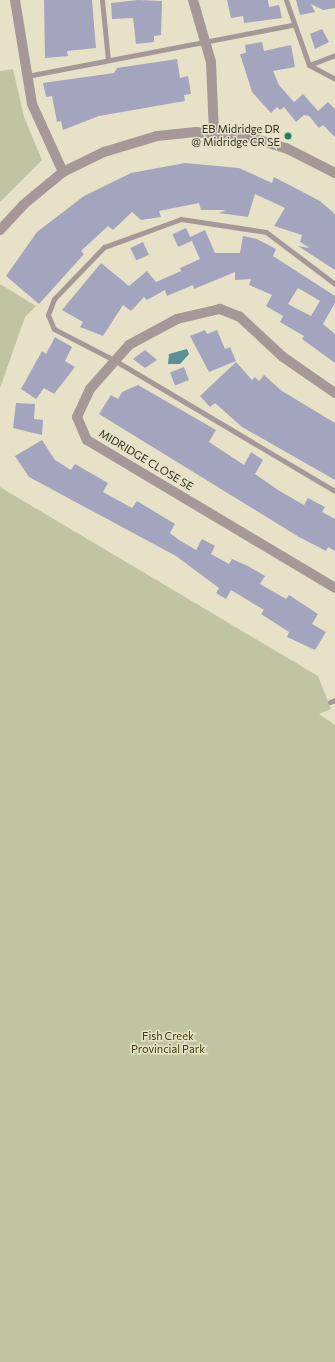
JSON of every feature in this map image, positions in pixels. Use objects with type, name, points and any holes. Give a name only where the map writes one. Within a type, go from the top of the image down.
[{"type":"street","points":[[15,0],[25,76],[40,126],[63,172]]},
{"type":"street","points":[[193,0],[206,41],[214,84],[214,133]]},
{"type":"street","points":[[0,230],[34,194],[63,172],[128,143],[181,133],[214,133],[249,137],[286,148],[335,173]]},
{"type":"street","name":"MIDRIDGE CLOSE SE","points":[[335,393],[283,357],[240,317],[226,310],[177,319],[129,345],[114,360],[90,389],[78,411],[77,422],[87,440],[335,588]]},
{"type":"lane","points":[[102,0],[108,60]]},
{"type":"lane","points":[[286,0],[293,25],[308,65],[335,79]]},
{"type":"lane","points":[[25,76],[293,25]]},
{"type":"lane","points":[[308,65],[335,55]]},
{"type":"lane","points":[[335,284],[266,232],[214,222],[175,220],[104,247],[54,299],[48,315],[54,329],[114,360],[335,491]]},
{"type":"green space","points":[[13,69],[24,117],[42,160],[0,202],[0,71]]},
{"type":"green space","points":[[0,284],[36,306],[25,317],[0,388]]},
{"type":"green space","name":"Fish Creek Provincial Park","points":[[0,487],[318,676],[331,709],[319,714],[335,725],[335,1362],[0,1362]]},
{"type":"water","points":[[187,349],[189,354],[180,364],[168,364],[169,354]]},
{"type":"building","points":[[44,0],[92,0],[96,48],[67,51],[68,56],[45,58]]},
{"type":"building","points":[[138,0],[162,1],[161,35],[154,36],[154,42],[136,44],[133,18],[112,19],[111,3]]},
{"type":"building","points":[[227,0],[268,0],[269,7],[279,5],[282,18],[244,23],[243,16],[231,18]]},
{"type":"building","points":[[296,0],[335,0],[335,8],[323,10],[311,4],[315,12],[300,15]]},
{"type":"building","points":[[322,29],[329,42],[315,49],[310,34]]},
{"type":"building","points":[[262,42],[264,51],[291,45],[295,67],[273,71],[279,85],[294,102],[303,94],[318,111],[328,102],[335,109],[335,137],[323,125],[319,128],[309,116],[304,115],[296,122],[284,107],[280,110],[277,107],[271,113],[252,92],[240,54],[246,53],[245,45]]},
{"type":"building","points":[[177,59],[180,78],[188,76],[191,94],[184,95],[185,101],[99,116],[63,130],[61,121],[57,122],[52,96],[46,97],[43,83],[114,73],[117,68]]},
{"type":"building","points":[[185,163],[239,168],[272,183],[274,177],[320,201],[335,214],[335,270],[298,246],[310,248],[300,242],[302,235],[274,226],[285,208],[255,194],[248,217],[219,213],[226,210],[201,210],[199,203],[159,211],[161,217],[141,220],[132,212],[113,230],[108,226],[81,251],[84,254],[39,304],[6,276],[37,232],[84,196],[131,173]]},
{"type":"building","points":[[186,228],[192,241],[178,247],[172,234]]},
{"type":"building","points":[[205,230],[215,253],[240,253],[243,236],[257,239],[276,249],[273,256],[335,296],[335,303],[323,324],[335,334],[335,363],[302,339],[304,336],[280,322],[283,316],[266,306],[272,295],[249,285],[251,279],[235,280],[235,272],[194,289],[193,285],[167,296],[165,290],[147,300],[144,297],[131,311],[123,305],[103,336],[80,327],[83,322],[62,310],[101,263],[129,286],[147,271],[156,282],[181,271],[180,268],[200,259],[190,237]],"holes":[[[298,288],[320,301],[311,316],[288,304]]]},
{"type":"building","points":[[143,242],[149,255],[136,261],[130,248]]},
{"type":"building","points":[[205,330],[207,334],[217,330],[225,349],[230,347],[236,361],[209,372],[190,336]]},
{"type":"building","points":[[55,337],[72,347],[65,361],[75,367],[54,394],[44,388],[36,399],[21,389],[42,351],[46,354]]},
{"type":"building","points":[[145,350],[157,360],[145,368],[133,359]]},
{"type":"building","points":[[236,362],[252,380],[255,377],[259,381],[264,375],[282,391],[335,423],[335,480],[242,427],[215,403],[210,407],[200,396]]},
{"type":"building","points":[[184,367],[189,380],[175,385],[170,372]]},
{"type":"building","points":[[138,385],[216,430],[209,442],[244,465],[251,452],[263,460],[255,474],[278,490],[304,505],[308,498],[325,507],[322,512],[335,519],[335,551],[328,547],[326,551],[299,537],[99,414],[111,395],[118,399],[122,392]]},
{"type":"building","points":[[16,403],[35,404],[34,419],[43,420],[42,435],[13,428]]},
{"type":"building","points":[[42,440],[55,460],[71,470],[75,464],[108,483],[103,492],[132,508],[137,501],[175,524],[170,533],[179,540],[196,550],[202,539],[215,546],[211,554],[229,564],[232,559],[248,566],[265,576],[260,584],[286,599],[289,595],[318,614],[312,624],[326,632],[315,650],[287,637],[289,632],[261,614],[264,610],[231,590],[226,599],[216,593],[219,588],[176,556],[29,477],[15,456]]},
{"type":"place","name":"EB Midridge DR @ Midridge CR SE","points":[[288,136]]}]
